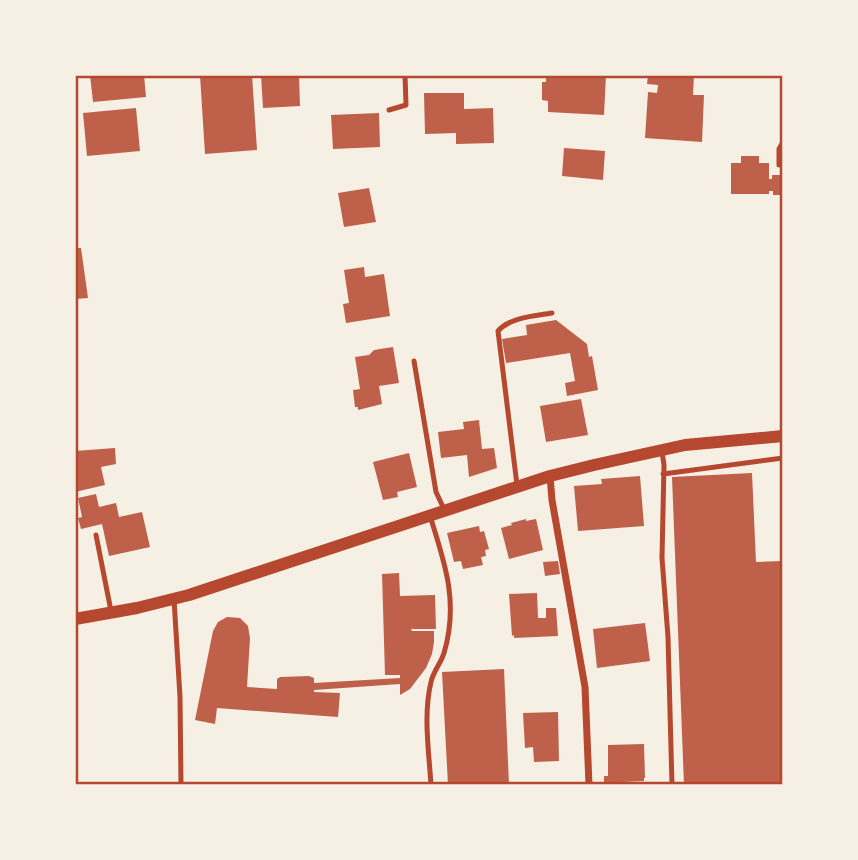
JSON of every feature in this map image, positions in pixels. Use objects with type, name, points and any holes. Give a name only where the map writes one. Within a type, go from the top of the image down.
[{"type":"street","points":[[75,618],[137,608],[189,595],[550,476],[685,445],[783,436]]},
{"type":"street","points":[[550,476],[585,687],[589,785]]},
{"type":"lane","points":[[389,110],[406,105],[405,75]]},
{"type":"lane","points":[[779,165],[779,149],[783,142]]},
{"type":"lane","points":[[517,486],[498,331],[509,322],[552,313]]},
{"type":"lane","points":[[414,361],[436,492],[444,511]]},
{"type":"lane","points":[[661,450],[664,465],[662,558],[668,637],[672,785]]},
{"type":"lane","points":[[663,474],[783,458]]},
{"type":"lane","points":[[430,516],[446,566],[450,589],[450,619],[444,654],[431,681],[427,712],[431,785]]},
{"type":"lane","points":[[96,536],[111,613]]},
{"type":"lane","points":[[174,599],[180,697],[181,785]]},
{"type":"building","points":[[90,75],[144,75],[146,97],[93,102]]},
{"type":"building","points":[[200,75],[252,75],[257,150],[205,154]]},
{"type":"building","points":[[261,75],[299,75],[300,106],[263,108]]},
{"type":"building","points":[[546,75],[606,75],[604,115],[548,112],[548,101],[542,100],[542,82],[546,82]]},
{"type":"building","points":[[648,75],[694,75],[693,95],[704,95],[702,142],[645,138],[648,92],[657,93],[658,85],[647,84]]},
{"type":"building","points":[[424,93],[464,93],[464,109],[493,108],[494,143],[456,144],[456,133],[425,134]]},
{"type":"building","points":[[136,108],[140,151],[87,156],[83,113]]},
{"type":"building","points":[[379,113],[380,147],[333,149],[331,115]]},
{"type":"building","points":[[564,148],[605,151],[603,180],[562,176]]},
{"type":"building","points":[[741,156],[759,156],[759,163],[769,163],[769,179],[772,179],[772,175],[783,175],[783,195],[773,195],[773,191],[769,191],[769,194],[731,194],[731,163],[741,163]]},
{"type":"building","points":[[369,188],[376,222],[344,227],[338,193]]},
{"type":"building","points":[[75,248],[81,248],[88,298],[75,299]]},
{"type":"building","points":[[364,267],[365,277],[384,274],[390,316],[346,323],[343,304],[349,303],[344,270]]},
{"type":"building","points":[[556,320],[587,344],[598,390],[567,396],[565,383],[575,381],[570,353],[506,363],[502,339],[527,335],[526,325]]},
{"type":"building","points":[[393,347],[399,383],[379,386],[382,404],[358,410],[358,407],[355,407],[353,390],[360,389],[355,357]]},
{"type":"building","points":[[581,399],[588,435],[546,442],[540,406]]},
{"type":"building","points":[[479,420],[482,449],[494,448],[497,468],[469,477],[467,455],[441,458],[438,432],[464,429],[463,422]]},
{"type":"building","points":[[115,448],[116,464],[101,467],[105,485],[75,492],[75,451]]},
{"type":"building","points":[[409,453],[417,487],[397,492],[398,497],[383,500],[373,462]]},
{"type":"building","points":[[752,473],[756,562],[783,561],[783,785],[684,785],[672,477]]},
{"type":"building","points":[[640,476],[644,526],[578,531],[574,486],[602,484],[601,479]]},
{"type":"building","points":[[96,494],[99,507],[116,503],[119,517],[142,512],[150,547],[109,556],[102,524],[81,529],[78,518],[82,517],[78,498]]},
{"type":"building","points":[[526,519],[536,519],[543,550],[509,559],[501,528]]},
{"type":"building","points":[[479,526],[480,532],[484,531],[489,549],[485,550],[486,556],[481,557],[483,565],[463,569],[461,561],[454,562],[447,533]]},
{"type":"building","points":[[558,561],[560,574],[545,576],[543,562]]},
{"type":"building","points":[[399,573],[400,596],[435,595],[436,629],[411,629],[434,631],[434,642],[426,668],[410,689],[400,695],[400,684],[314,690],[340,693],[338,717],[217,708],[215,724],[195,720],[213,631],[218,622],[227,617],[240,618],[248,626],[250,638],[247,687],[277,689],[277,679],[280,677],[309,676],[314,678],[314,683],[400,678],[400,675],[385,675],[382,574]]},
{"type":"building","points":[[537,593],[538,618],[546,618],[546,608],[556,608],[558,636],[514,638],[509,594]]},
{"type":"building","points":[[645,623],[650,661],[597,668],[593,629]]},
{"type":"building","points":[[504,669],[509,785],[448,785],[442,672]]},
{"type":"building","points":[[558,712],[559,761],[534,762],[533,747],[525,748],[523,713]]},
{"type":"building","points":[[644,744],[644,781],[604,785],[604,776],[608,776],[608,745]]}]
